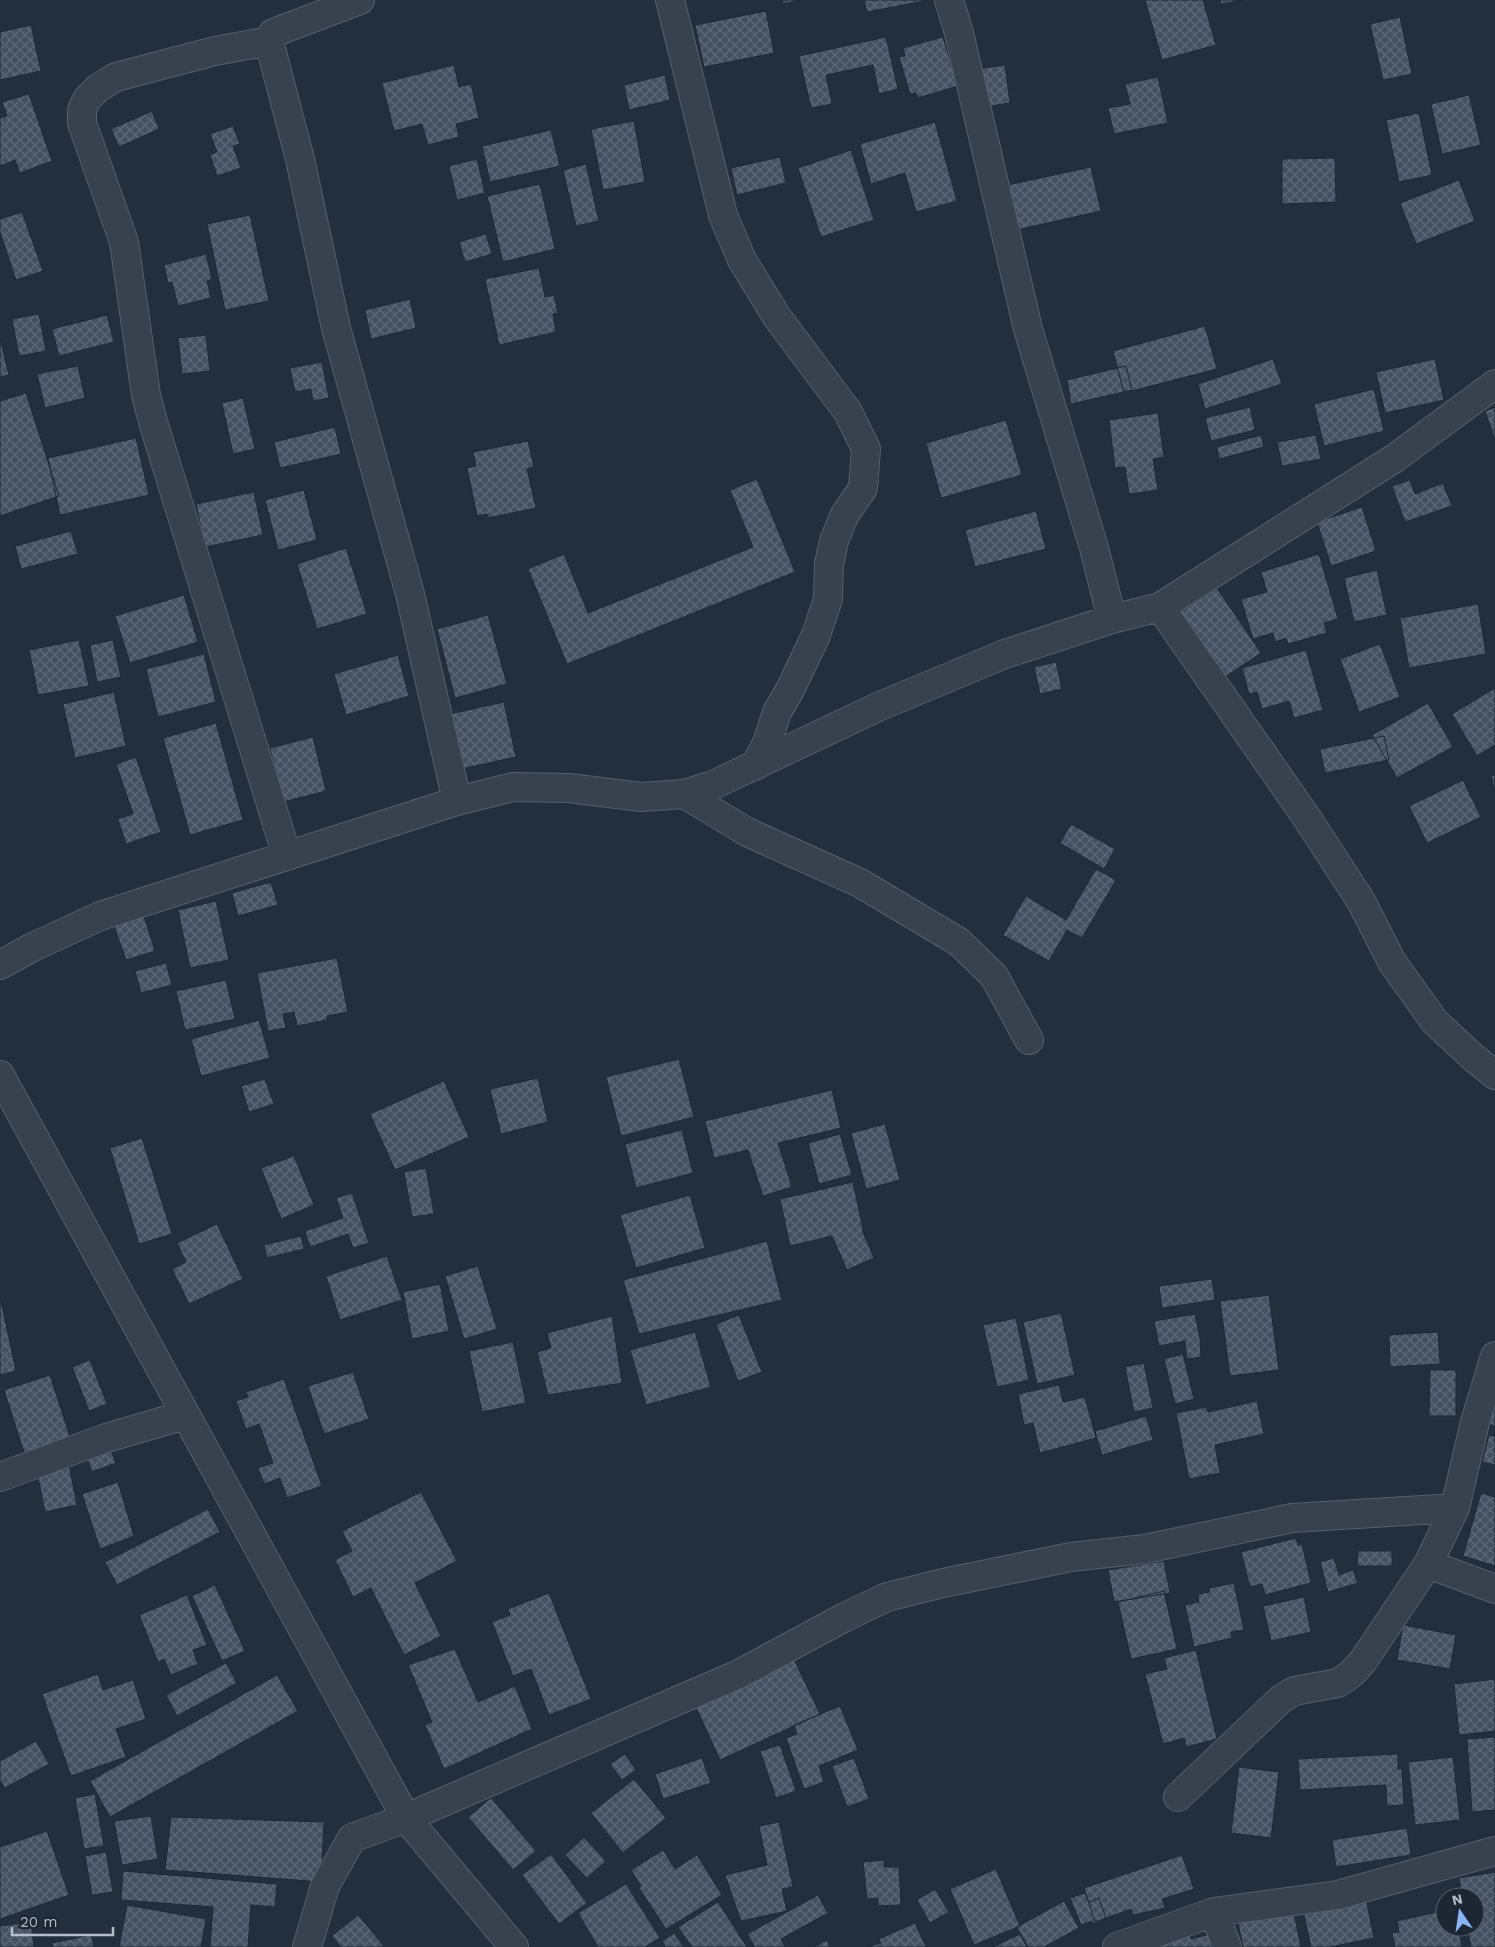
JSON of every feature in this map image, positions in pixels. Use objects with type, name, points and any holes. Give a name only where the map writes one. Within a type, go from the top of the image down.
[{"type":"street","points":[[360,0],[273,32],[269,42],[300,159],[336,328],[410,594],[456,801]]},
{"type":"street","points":[[670,0],[723,215],[742,260],[777,317],[848,412],[866,449],[863,488],[844,516],[834,541],[830,564],[828,599],[816,635],[790,690],[777,712],[767,743],[755,766]]},
{"type":"street","points":[[949,0],[959,33],[1028,329],[1094,548],[1112,619]]},
{"type":"street","points":[[269,42],[215,51],[116,77],[98,88],[87,98],[82,110],[82,123],[124,242],[146,395],[154,425],[287,856]]},
{"type":"street","points":[[0,965],[31,948],[100,916],[456,801],[513,787],[569,788],[640,797],[684,794],[713,785],[880,706],[996,658],[1112,619],[1160,607],[1396,458],[1495,384]]},
{"type":"street","points":[[1160,607],[1305,815],[1356,893],[1392,962],[1436,1022],[1495,1075]]},
{"type":"street","points":[[684,794],[747,832],[860,883],[959,942],[994,976],[1029,1040]]},
{"type":"street","points":[[0,1075],[8,1108],[185,1415],[406,1818],[514,1947]]},
{"type":"street","points":[[1178,1797],[1282,1699],[1294,1691],[1338,1683],[1351,1674],[1363,1661],[1428,1564],[1455,1508],[1475,1422],[1495,1356]]},
{"type":"street","points":[[0,1477],[106,1438],[185,1415]]},
{"type":"street","points":[[307,1947],[325,1886],[352,1838],[406,1818],[739,1674],[845,1617],[887,1597],[943,1583],[1071,1557],[1145,1549],[1284,1520],[1455,1508]]},
{"type":"street","points":[[1428,1564],[1495,1589]]},
{"type":"street","points":[[1117,1947],[1214,1912],[1338,1895],[1495,1851]]},
{"type":"street","points":[[1214,1912],[1227,1947]]},
{"type":"building","points":[[782,0],[800,0],[783,4]]},
{"type":"building","points":[[864,0],[924,0],[924,1],[867,12]]},
{"type":"building","points":[[1145,0],[1203,0],[1216,45],[1162,60]]},
{"type":"building","points":[[1220,0],[1243,0],[1221,4]]},
{"type":"building","points":[[766,11],[774,53],[704,67],[695,25]]},
{"type":"building","points":[[1400,17],[1412,74],[1383,80],[1370,24]]},
{"type":"building","points":[[31,25],[41,71],[0,80],[0,32]]},
{"type":"building","points":[[886,37],[898,89],[879,94],[873,65],[826,75],[832,104],[811,108],[799,56]]},
{"type":"building","points":[[943,37],[958,86],[918,98],[916,93],[910,94],[899,57],[905,56],[903,48]]},
{"type":"building","points":[[454,65],[459,87],[471,84],[479,118],[456,124],[459,137],[428,145],[422,124],[394,131],[382,83]]},
{"type":"building","points":[[1005,65],[1010,103],[983,107],[978,69]]},
{"type":"building","points":[[665,75],[670,100],[629,110],[624,85]]},
{"type":"building","points":[[1158,77],[1168,123],[1114,134],[1108,108],[1130,104],[1125,84]]},
{"type":"building","points":[[29,94],[52,161],[20,173],[15,160],[0,166],[0,118],[7,116],[2,102]]},
{"type":"building","points":[[1469,95],[1481,145],[1442,154],[1431,104]]},
{"type":"building","points":[[152,111],[159,129],[119,147],[111,129]]},
{"type":"building","points":[[1419,113],[1432,175],[1399,182],[1386,120]]},
{"type":"building","points":[[634,121],[645,182],[603,190],[591,129]]},
{"type":"building","points":[[935,122],[957,201],[916,212],[905,173],[871,184],[860,144]]},
{"type":"building","points":[[233,126],[240,144],[233,146],[241,168],[217,176],[210,155],[217,152],[210,134]]},
{"type":"building","points":[[551,130],[560,166],[490,182],[482,146]]},
{"type":"building","points":[[851,150],[874,220],[821,237],[798,168]]},
{"type":"building","points":[[780,157],[786,183],[737,195],[731,168]]},
{"type":"building","points":[[1335,158],[1336,202],[1282,204],[1282,159]]},
{"type":"building","points":[[477,159],[485,193],[457,200],[449,166]]},
{"type":"building","points":[[586,164],[599,221],[576,226],[563,170]]},
{"type":"building","points":[[1091,167],[1101,211],[1012,231],[1003,186]]},
{"type":"building","points":[[1459,180],[1475,221],[1416,244],[1400,203]]},
{"type":"building","points":[[540,184],[555,249],[503,262],[487,196]]},
{"type":"building","points":[[22,212],[43,271],[16,280],[0,232],[0,219]]},
{"type":"building","points":[[250,215],[269,301],[225,310],[207,224]]},
{"type":"building","points":[[486,234],[492,254],[465,262],[459,242]]},
{"type":"building","points":[[206,254],[212,279],[207,281],[211,298],[178,306],[172,282],[168,283],[164,265]]},
{"type":"building","points":[[539,268],[545,297],[554,295],[558,313],[553,314],[556,332],[499,345],[485,279]]},
{"type":"building","points":[[410,299],[416,328],[371,339],[365,310]]},
{"type":"building","points":[[39,314],[46,351],[19,356],[12,319]]},
{"type":"building","points":[[107,315],[114,342],[59,356],[52,329]]},
{"type":"building","points":[[1205,326],[1217,369],[1124,393],[1113,351]]},
{"type":"building","points":[[206,335],[210,371],[182,374],[178,338]]},
{"type":"building","points":[[0,338],[9,375],[0,377]]},
{"type":"building","points":[[1273,359],[1282,384],[1205,409],[1198,384]]},
{"type":"building","points":[[1435,359],[1444,400],[1385,413],[1376,372]]},
{"type":"building","points":[[322,362],[329,398],[313,401],[311,389],[295,392],[290,368]]},
{"type":"building","points":[[78,366],[85,398],[45,408],[37,374]]},
{"type":"building","points":[[1126,366],[1132,390],[1071,404],[1067,380]]},
{"type":"building","points":[[1374,389],[1384,431],[1324,446],[1314,404]]},
{"type":"building","points":[[26,393],[59,496],[0,516],[0,401]]},
{"type":"building","points":[[243,398],[255,449],[233,454],[222,403]]},
{"type":"building","points":[[1250,407],[1255,430],[1211,441],[1205,418]]},
{"type":"building","points":[[1495,407],[1495,440],[1485,411]]},
{"type":"building","points":[[1158,413],[1164,457],[1153,459],[1158,490],[1129,494],[1125,467],[1115,468],[1109,420]]},
{"type":"building","points":[[1006,420],[1022,475],[941,498],[926,443]]},
{"type":"building","points":[[335,427],[341,454],[280,468],[274,442]]},
{"type":"building","points":[[1261,435],[1264,447],[1219,459],[1217,447]]},
{"type":"building","points":[[1316,435],[1321,459],[1282,466],[1277,442]]},
{"type":"building","points":[[136,438],[149,495],[60,515],[48,458]]},
{"type":"building","points":[[528,441],[534,467],[527,469],[536,508],[488,518],[487,514],[477,516],[467,468],[476,466],[473,452]]},
{"type":"building","points":[[757,479],[795,572],[567,664],[528,569],[564,554],[588,613],[753,547],[730,490]]},
{"type":"building","points":[[1410,480],[1415,494],[1443,483],[1452,506],[1405,522],[1392,486]]},
{"type":"building","points":[[304,490],[317,540],[278,550],[265,500]]},
{"type":"building","points":[[254,492],[263,535],[205,547],[196,504]]},
{"type":"building","points":[[1362,507],[1376,551],[1331,566],[1317,522]]},
{"type":"building","points":[[1036,511],[1046,549],[975,567],[965,530]]},
{"type":"building","points":[[71,531],[78,554],[21,569],[15,546]]},
{"type":"building","points":[[346,548],[367,614],[317,629],[297,564]]},
{"type":"building","points":[[1319,554],[1338,619],[1324,623],[1327,633],[1288,644],[1286,638],[1275,642],[1273,633],[1253,639],[1241,599],[1267,592],[1261,572]]},
{"type":"building","points":[[1377,570],[1387,615],[1354,622],[1344,578]]},
{"type":"building","points":[[1217,588],[1261,653],[1219,681],[1175,615]]},
{"type":"building","points":[[184,595],[198,642],[130,663],[115,616]]},
{"type":"building","points":[[1478,604],[1486,654],[1409,668],[1400,618]]},
{"type":"building","points":[[488,615],[507,684],[455,698],[437,629]]},
{"type":"building","points":[[79,640],[89,686],[38,695],[29,650]]},
{"type":"building","points":[[113,640],[121,677],[97,682],[90,645]]},
{"type":"building","points":[[1380,644],[1400,697],[1359,712],[1340,659]]},
{"type":"building","points":[[1306,650],[1323,710],[1294,718],[1289,701],[1262,709],[1257,692],[1249,694],[1242,668]]},
{"type":"building","points":[[204,654],[216,702],[158,717],[146,669]]},
{"type":"building","points":[[398,655],[409,696],[346,715],[334,674]]},
{"type":"building","points":[[1056,662],[1062,689],[1040,694],[1034,667]]},
{"type":"building","points":[[1495,688],[1495,745],[1477,756],[1452,714]]},
{"type":"building","points":[[114,692],[126,746],[75,758],[63,704]]},
{"type":"building","points":[[504,702],[516,757],[461,769],[450,714]]},
{"type":"building","points":[[1428,703],[1453,747],[1397,778],[1372,735]]},
{"type":"building","points":[[216,723],[243,820],[190,835],[163,738]]},
{"type":"building","points":[[1384,736],[1389,760],[1325,773],[1320,749]]},
{"type":"building","points":[[313,737],[326,791],[283,802],[270,748]]},
{"type":"building","points":[[136,757],[161,832],[126,844],[118,819],[133,814],[116,764]]},
{"type":"building","points":[[1495,775],[1495,792],[1491,776]]},
{"type":"building","points":[[1463,780],[1481,817],[1427,843],[1409,806]]},
{"type":"building","points":[[1071,824],[1115,849],[1104,869],[1060,843]]},
{"type":"building","points":[[1096,869],[1116,880],[1082,938],[1067,930],[1049,961],[1003,935],[1026,896],[1066,920]]},
{"type":"building","points":[[271,882],[278,905],[238,916],[232,893]]},
{"type":"building","points":[[216,901],[229,960],[190,968],[178,910]]},
{"type":"building","points":[[143,913],[155,951],[126,960],[113,923]]},
{"type":"building","points":[[337,958],[348,1012],[327,1016],[327,1020],[297,1026],[294,1012],[283,1014],[286,1028],[268,1031],[257,973]]},
{"type":"building","points":[[166,963],[172,985],[141,993],[135,971]]},
{"type":"building","points":[[226,980],[235,1019],[185,1030],[176,991]]},
{"type":"building","points":[[259,1020],[270,1058],[201,1076],[191,1039]]},
{"type":"building","points":[[679,1059],[694,1117],[621,1136],[606,1077]]},
{"type":"building","points":[[538,1078],[548,1122],[501,1134],[490,1089]]},
{"type":"building","points":[[265,1079],[274,1104],[249,1112],[241,1086]]},
{"type":"building","points":[[444,1081],[469,1137],[395,1170],[370,1114]]},
{"type":"building","points":[[832,1090],[841,1128],[778,1143],[792,1187],[763,1196],[748,1150],[714,1158],[705,1121]]},
{"type":"building","points":[[885,1124],[900,1180],[866,1189],[851,1133]]},
{"type":"building","points":[[682,1130],[693,1173],[636,1188],[625,1144]]},
{"type":"building","points":[[840,1134],[852,1175],[819,1184],[808,1143]]},
{"type":"building","points":[[142,1138],[172,1234],[139,1244],[110,1148]]},
{"type":"building","points":[[294,1156],[314,1205],[281,1219],[261,1168]]},
{"type":"building","points":[[426,1168],[434,1214],[412,1217],[404,1172]]},
{"type":"building","points":[[853,1182],[862,1230],[874,1258],[847,1270],[832,1236],[790,1246],[780,1199]]},
{"type":"building","points":[[352,1193],[369,1243],[353,1248],[348,1234],[310,1247],[305,1231],[343,1218],[336,1198]]},
{"type":"building","points":[[690,1195],[705,1248],[636,1268],[620,1215]]},
{"type":"building","points":[[217,1224],[243,1279],[189,1304],[172,1269],[186,1262],[177,1243]]},
{"type":"building","points":[[301,1236],[304,1249],[267,1258],[264,1245]]},
{"type":"building","points":[[767,1241],[782,1300],[639,1334],[623,1280]]},
{"type":"building","points":[[387,1256],[402,1300],[340,1320],[326,1276]]},
{"type":"building","points":[[478,1266],[497,1329],[464,1339],[445,1276]]},
{"type":"building","points":[[1212,1279],[1215,1300],[1162,1308],[1159,1286]]},
{"type":"building","points":[[440,1284],[449,1331],[412,1339],[403,1292]]},
{"type":"building","points":[[1269,1295],[1279,1370],[1230,1376],[1220,1301]]},
{"type":"building","points":[[0,1296],[16,1371],[0,1375]]},
{"type":"building","points":[[1061,1313],[1075,1375],[1037,1384],[1023,1322]]},
{"type":"building","points":[[1195,1314],[1200,1338],[1201,1357],[1187,1359],[1185,1341],[1159,1346],[1154,1321]]},
{"type":"building","points":[[739,1315],[762,1372],[738,1381],[716,1324]]},
{"type":"building","points":[[612,1316],[622,1383],[548,1395],[537,1352],[551,1348],[547,1333]]},
{"type":"building","points":[[1016,1318],[1029,1380],[997,1387],[983,1325]]},
{"type":"building","points":[[695,1332],[711,1387],[646,1405],[630,1350]]},
{"type":"building","points":[[1438,1332],[1440,1364],[1390,1367],[1389,1335]]},
{"type":"building","points":[[513,1342],[526,1403],[482,1412],[469,1351]]},
{"type":"building","points":[[1183,1354],[1194,1399],[1175,1404],[1164,1359]]},
{"type":"building","points":[[90,1360],[107,1404],[89,1411],[72,1367]]},
{"type":"building","points":[[1144,1363],[1153,1408],[1134,1412],[1125,1367]]},
{"type":"building","points":[[1430,1370],[1456,1370],[1456,1416],[1429,1416]]},
{"type":"building","points":[[353,1372],[369,1419],[324,1434],[308,1386]]},
{"type":"building","points":[[50,1375],[71,1440],[25,1455],[4,1390]]},
{"type":"building","points":[[284,1379],[322,1486],[287,1498],[280,1478],[264,1484],[258,1468],[273,1463],[259,1424],[246,1429],[236,1401],[248,1397],[246,1392]]},
{"type":"building","points":[[1059,1385],[1063,1402],[1085,1397],[1096,1438],[1040,1453],[1033,1423],[1024,1425],[1018,1394]]},
{"type":"building","points":[[1257,1401],[1264,1434],[1215,1445],[1220,1473],[1189,1479],[1176,1413],[1207,1407],[1208,1412]]},
{"type":"building","points":[[1495,1401],[1495,1426],[1486,1424]]},
{"type":"building","points":[[1146,1416],[1153,1440],[1102,1455],[1095,1431]]},
{"type":"building","points":[[1489,1435],[1495,1436],[1495,1465],[1482,1462]]},
{"type":"building","points":[[111,1450],[116,1463],[92,1472],[87,1458]]},
{"type":"building","points":[[68,1460],[77,1505],[45,1512],[36,1467]]},
{"type":"building","points":[[118,1482],[134,1536],[100,1549],[82,1494]]},
{"type":"building","points":[[421,1492],[457,1561],[415,1583],[441,1636],[404,1655],[371,1588],[353,1597],[335,1560],[352,1551],[342,1531]]},
{"type":"building","points":[[1481,1493],[1495,1497],[1495,1566],[1463,1556]]},
{"type":"building","points":[[208,1509],[220,1532],[117,1585],[105,1562]]},
{"type":"building","points":[[1296,1538],[1298,1545],[1302,1544],[1311,1583],[1265,1595],[1262,1584],[1250,1587],[1241,1552]]},
{"type":"building","points":[[1358,1551],[1392,1551],[1392,1566],[1357,1566]]},
{"type":"building","points":[[1334,1558],[1339,1575],[1353,1570],[1358,1583],[1328,1592],[1320,1562]]},
{"type":"building","points":[[1164,1561],[1170,1593],[1114,1602],[1108,1570]]},
{"type":"building","points":[[1234,1583],[1244,1630],[1231,1632],[1232,1638],[1194,1647],[1185,1605],[1199,1602],[1198,1594],[1210,1592],[1209,1588]]},
{"type":"building","points":[[215,1585],[245,1651],[222,1661],[192,1596]]},
{"type":"building","points":[[1164,1591],[1177,1649],[1131,1659],[1118,1602]]},
{"type":"building","points":[[549,1593],[591,1699],[549,1715],[531,1669],[513,1676],[492,1622],[510,1615],[508,1609]]},
{"type":"building","points":[[187,1595],[207,1645],[193,1650],[198,1664],[171,1675],[164,1659],[158,1662],[139,1615]]},
{"type":"building","points":[[1304,1597],[1311,1632],[1271,1641],[1263,1606]]},
{"type":"building","points":[[1403,1625],[1456,1635],[1450,1669],[1397,1660]]},
{"type":"building","points":[[455,1649],[478,1702],[515,1686],[532,1729],[444,1769],[425,1725],[432,1722],[408,1665]]},
{"type":"building","points":[[1196,1650],[1217,1739],[1186,1747],[1184,1738],[1163,1744],[1145,1674],[1167,1669],[1164,1658]]},
{"type":"building","points":[[794,1659],[820,1714],[720,1760],[695,1705]]},
{"type":"building","points":[[226,1663],[237,1683],[177,1716],[166,1695]]},
{"type":"building","points":[[98,1674],[103,1690],[133,1680],[146,1719],[116,1729],[126,1757],[71,1776],[42,1694]]},
{"type":"building","points":[[277,1675],[298,1711],[110,1817],[90,1781]]},
{"type":"building","points":[[1495,1679],[1495,1731],[1459,1735],[1454,1684]]},
{"type":"building","points":[[840,1706],[858,1750],[819,1766],[824,1782],[804,1789],[786,1738],[797,1734],[794,1725]]},
{"type":"building","points":[[1495,1737],[1495,1810],[1472,1812],[1467,1739]]},
{"type":"building","points":[[36,1741],[49,1764],[5,1788],[0,1780],[0,1761]]},
{"type":"building","points":[[780,1745],[796,1791],[776,1798],[760,1751]]},
{"type":"building","points":[[625,1754],[636,1770],[622,1780],[610,1764]]},
{"type":"building","points":[[1398,1754],[1398,1769],[1402,1769],[1404,1805],[1387,1806],[1386,1785],[1300,1790],[1298,1759]]},
{"type":"building","points":[[1453,1757],[1460,1820],[1415,1825],[1408,1762]]},
{"type":"building","points":[[702,1758],[711,1783],[663,1799],[655,1774]]},
{"type":"building","points":[[854,1758],[869,1799],[847,1807],[832,1766]]},
{"type":"building","points":[[1239,1767],[1279,1772],[1271,1838],[1231,1833]]},
{"type":"building","points":[[634,1779],[666,1818],[623,1853],[591,1813]]},
{"type":"building","points":[[95,1794],[104,1846],[84,1849],[75,1798]]},
{"type":"building","points":[[491,1798],[536,1851],[513,1870],[468,1817]]},
{"type":"building","points":[[151,1816],[158,1859],[122,1865],[114,1821]]},
{"type":"building","points":[[171,1817],[324,1822],[321,1882],[165,1870]]},
{"type":"building","points":[[779,1822],[793,1887],[782,1889],[787,1911],[741,1921],[725,1875],[767,1865],[759,1826]]},
{"type":"building","points":[[1407,1828],[1411,1855],[1336,1867],[1332,1840]]},
{"type":"building","points":[[47,1831],[69,1895],[0,1919],[0,1847]]},
{"type":"building","points":[[584,1837],[606,1861],[587,1878],[565,1855]]},
{"type":"building","points":[[663,1850],[675,1869],[697,1855],[722,1895],[666,1929],[639,1888],[641,1886],[631,1870]]},
{"type":"building","points":[[106,1852],[113,1892],[92,1895],[85,1856]]},
{"type":"building","points":[[551,1854],[587,1903],[559,1924],[522,1875]]},
{"type":"building","points":[[1182,1855],[1194,1889],[1162,1899],[1165,1908],[1133,1915],[1131,1909],[1095,1922],[1084,1888]]},
{"type":"building","points":[[884,1860],[884,1867],[899,1867],[901,1905],[878,1906],[878,1898],[867,1899],[863,1862]]},
{"type":"building","points":[[996,1869],[1020,1926],[974,1945],[950,1889]]},
{"type":"building","points":[[123,1871],[277,1884],[275,1907],[251,1905],[248,1947],[210,1947],[213,1907],[121,1900]]},
{"type":"building","points":[[1495,1872],[1495,1947],[1471,1947],[1469,1937],[1485,1937],[1485,1887],[1460,1887],[1459,1878]]},
{"type":"building","points":[[626,1884],[660,1938],[645,1947],[598,1947],[578,1913]]},
{"type":"building","points":[[935,1889],[949,1912],[930,1923],[917,1900]]},
{"type":"building","points":[[1085,1893],[1089,1902],[1099,1898],[1106,1919],[1093,1924],[1092,1921],[1081,1925],[1070,1898]]},
{"type":"building","points":[[818,1895],[828,1913],[781,1939],[785,1947],[755,1947],[747,1934]]},
{"type":"building","points":[[1366,1898],[1374,1938],[1330,1947],[1311,1947],[1303,1911]]},
{"type":"building","points":[[1064,1901],[1079,1928],[1044,1947],[1028,1947],[1017,1927]]},
{"type":"building","points":[[718,1902],[747,1947],[692,1947],[678,1927]]},
{"type":"building","points":[[127,1905],[206,1919],[201,1947],[119,1947]]},
{"type":"building","points":[[1435,1912],[1435,1937],[1460,1937],[1462,1947],[1395,1947],[1392,1933],[1399,1932],[1397,1921]]},
{"type":"building","points":[[1294,1913],[1301,1947],[1243,1947],[1238,1923]]},
{"type":"building","points":[[358,1915],[383,1947],[341,1947],[332,1936]]},
{"type":"building","points":[[31,1922],[34,1947],[0,1947],[0,1926]]},
{"type":"building","points":[[915,1923],[926,1947],[867,1947],[881,1943],[879,1939]]},
{"type":"building","points":[[1188,1927],[1191,1939],[1215,1933],[1219,1947],[1151,1947]]},
{"type":"building","points":[[674,1933],[684,1947],[666,1947],[662,1941]]},
{"type":"building","points":[[1020,1934],[1027,1947],[993,1947]]},
{"type":"building","points":[[91,1935],[94,1947],[53,1947],[52,1943]]},
{"type":"building","points":[[827,1940],[830,1947],[814,1947]]}]
